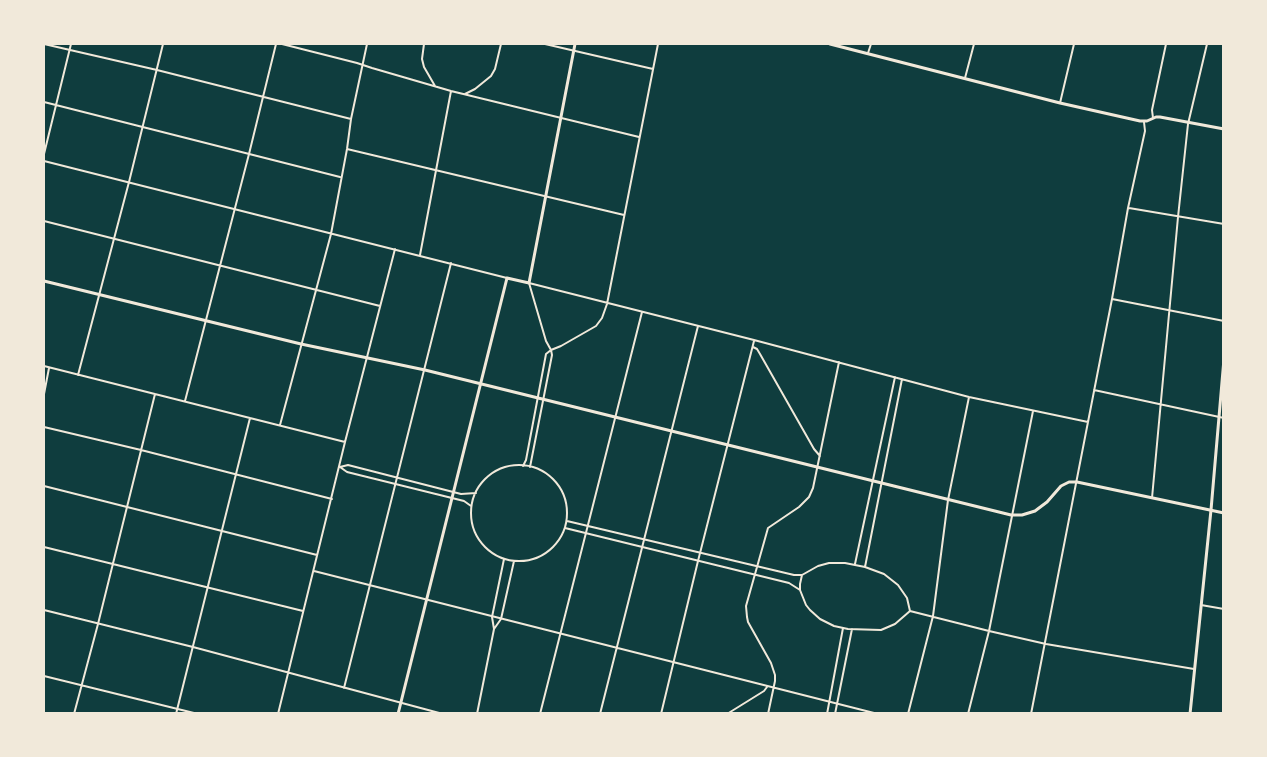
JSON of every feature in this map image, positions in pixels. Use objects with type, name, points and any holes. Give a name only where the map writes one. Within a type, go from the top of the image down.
[{"type":"street","points":[[44,44],[351,119]]},
{"type":"street","points":[[44,154],[71,44]]},
{"type":"street","points":[[78,375],[163,44]]},
{"type":"street","points":[[185,401],[276,44]]},
{"type":"street","points":[[282,44],[435,87],[639,137]]},
{"type":"street","points":[[280,425],[331,234],[367,44]]},
{"type":"street","points":[[424,44],[422,59],[424,67],[435,87]]},
{"type":"street","points":[[465,94],[490,76],[495,69],[501,44]]},
{"type":"street","points":[[545,44],[653,69]]},
{"type":"street","points":[[531,467],[552,355],[529,283],[575,44]]},
{"type":"street","points":[[523,466],[546,354],[596,326],[602,318],[658,44]]},
{"type":"street","points":[[830,44],[1060,103],[1144,122],[1161,117],[1224,129]]},
{"type":"street","points":[[868,53],[871,44]]},
{"type":"street","points":[[965,78],[974,44]]},
{"type":"street","points":[[1060,103],[1074,44]]},
{"type":"street","points":[[1153,118],[1152,110],[1166,44]]},
{"type":"street","points":[[1152,498],[1188,123],[1207,44]]},
{"type":"street","points":[[420,255],[451,91]]},
{"type":"street","points":[[44,102],[341,177]]},
{"type":"street","points":[[1031,714],[1128,208],[1145,131],[1144,122]]},
{"type":"street","points":[[348,149],[624,215]]},
{"type":"street","points":[[44,161],[754,340],[969,397],[1088,422]]},
{"type":"street","points":[[1128,208],[1224,224]]},
{"type":"street","points":[[44,221],[380,306]]},
{"type":"street","points":[[278,714],[395,249]]},
{"type":"street","points":[[344,688],[450,263]]},
{"type":"street","points":[[398,714],[507,278]]},
{"type":"street","points":[[44,281],[301,344],[425,370],[1011,515],[1022,515],[1035,511],[1065,483],[1069,482],[1224,513]]},
{"type":"street","points":[[1112,298],[1224,321]]},
{"type":"street","points":[[540,714],[642,312]]},
{"type":"street","points":[[600,714],[698,326]]},
{"type":"street","points":[[661,714],[754,340]]},
{"type":"street","points":[[753,347],[757,349],[820,456]]},
{"type":"street","points":[[1190,714],[1224,359]]},
{"type":"street","points":[[768,714],[775,681],[774,669],[747,617],[746,606],[768,528],[800,507],[813,488],[838,362]]},
{"type":"street","points":[[44,366],[345,442]]},
{"type":"street","points":[[44,394],[49,368]]},
{"type":"street","points":[[855,564],[895,377]]},
{"type":"street","points":[[866,567],[902,379]]},
{"type":"street","points":[[1094,390],[1224,418]]},
{"type":"street","points":[[74,714],[155,394]]},
{"type":"street","points":[[908,714],[933,616],[948,500],[969,397]]},
{"type":"street","points":[[968,714],[988,631],[1033,411]]},
{"type":"street","points":[[176,714],[250,418]]},
{"type":"street","points":[[44,427],[332,499]]},
{"type":"street","points":[[340,467],[348,465],[461,495],[476,493]]},
{"type":"street","points":[[340,467],[347,472],[466,502],[472,507]]},
{"type":"street","points":[[509,467],[531,467],[550,476],[559,487],[567,506],[565,528],[558,541],[542,555],[529,560],[504,559],[491,552],[477,535],[472,521],[472,507],[476,493],[484,481],[495,472],[509,467]]},
{"type":"street","points":[[44,486],[317,556]]},
{"type":"street","points":[[567,521],[795,575],[802,576],[818,566],[829,563],[855,564],[884,574],[898,585],[907,598],[910,611]]},
{"type":"street","points":[[565,528],[789,583],[800,590]]},
{"type":"street","points":[[44,547],[303,611]]},
{"type":"street","points":[[477,714],[494,629],[492,617],[504,559]]},
{"type":"street","points":[[494,629],[501,619],[514,561]]},
{"type":"street","points":[[314,571],[878,714]]},
{"type":"street","points":[[802,576],[800,590],[806,605],[814,615],[827,623],[852,629],[873,631],[888,629],[910,611]]},
{"type":"street","points":[[1201,605],[1224,609]]},
{"type":"street","points":[[44,610],[443,714]]},
{"type":"street","points":[[910,611],[1046,644],[1194,669]]},
{"type":"street","points":[[827,714],[843,628]]},
{"type":"street","points":[[836,714],[852,629]]},
{"type":"street","points":[[44,676],[198,714]]},
{"type":"street","points":[[727,714],[764,691],[767,686]]}]
